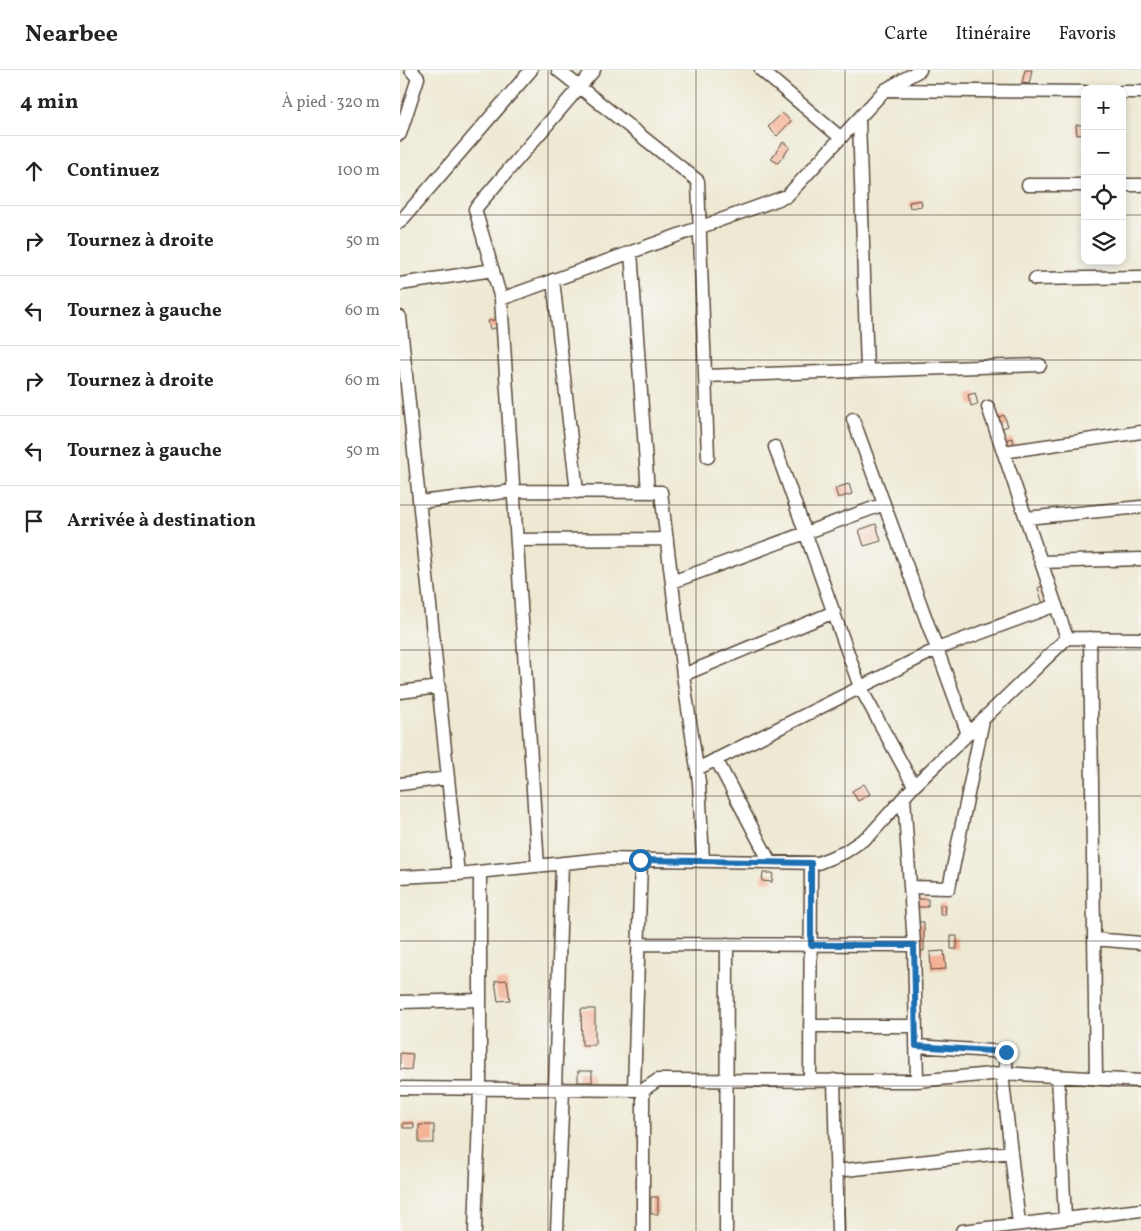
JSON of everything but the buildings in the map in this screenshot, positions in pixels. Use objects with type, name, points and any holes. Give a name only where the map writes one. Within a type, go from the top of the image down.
[{"type":"street","points":[[400,134],[418,78],[411,70]]},
{"type":"street","points":[[400,222],[531,70]]},
{"type":"street","points":[[558,70],[698,182],[708,457]]},
{"type":"street","points":[[538,866],[502,299],[474,209],[594,70]]},
{"type":"street","points":[[761,70],[841,138]]},
{"type":"street","points":[[502,299],[787,196],[885,90],[920,70]]},
{"type":"street","points":[[885,90],[1081,92]]},
{"type":"street","points":[[1126,92],[1141,92]]},
{"type":"street","points":[[858,119],[867,371]]},
{"type":"street","points":[[1028,185],[1081,185]]},
{"type":"street","points":[[1126,186],[1141,186]]},
{"type":"street","points":[[631,252],[648,492]]},
{"type":"street","points":[[400,284],[493,270]]},
{"type":"street","points":[[1035,279],[1141,277]]},
{"type":"street","points":[[553,280],[578,492]]},
{"type":"street","points":[[400,317],[406,426],[419,502],[458,874]]},
{"type":"street","points":[[705,376],[1040,365]]},
{"type":"street","points":[[988,407],[1067,638]]},
{"type":"street","points":[[853,419],[968,734]]},
{"type":"street","points":[[1003,452],[1141,432]]},
{"type":"street","points":[[775,447],[860,687],[914,786]]},
{"type":"street","points":[[419,502],[514,491],[661,492],[683,675],[697,768],[702,861]]},
{"type":"street","points":[[672,582],[884,504]]},
{"type":"street","points":[[1026,518],[1141,507]]},
{"type":"street","points":[[517,540],[666,539]]},
{"type":"street","points":[[1041,562],[1141,559]]},
{"type":"street","points":[[697,768],[937,649],[1056,605]]},
{"type":"street","points":[[683,675],[834,612]]},
{"type":"street","points":[[400,877],[458,874],[603,859],[818,863],[845,852],[870,836],[914,786],[1067,638],[1141,639]]},
{"type":"street","points":[[1090,638],[1096,1078]]},
{"type":"street","points":[[400,692],[439,687]]},
{"type":"street","points":[[910,887],[949,888],[983,720]]},
{"type":"street","points":[[716,759],[770,862]]},
{"type":"street","points":[[400,784],[448,778]]},
{"type":"street","points":[[904,797],[914,945],[917,1081]]},
{"type":"street","points":[[640,860],[638,944],[639,1090],[643,1231]]},
{"type":"street","points":[[557,1231],[562,863]]},
{"type":"street","points":[[810,1080],[811,863]]},
{"type":"street","points":[[475,1231],[480,1089],[480,872]]},
{"type":"street","points":[[1094,939],[1141,943]]},
{"type":"street","points":[[638,944],[914,945]]},
{"type":"street","points":[[726,1231],[728,944]]},
{"type":"street","points":[[400,1002],[480,1000]]},
{"type":"street","points":[[810,1026],[916,1026]]},
{"type":"street","points":[[916,1046],[1006,1052],[1004,1073],[1019,1224]]},
{"type":"street","points":[[400,1088],[639,1090],[658,1080],[917,1081],[1004,1073],[1141,1081]]},
{"type":"street","points":[[1058,1076],[1065,1219]]},
{"type":"street","points":[[834,1080],[838,1231]]},
{"type":"street","points":[[836,1171],[1011,1152]]},
{"type":"street","points":[[962,1231],[1141,1210]]},
{"type":"route","points":[[640,860],[811,863],[811,945],[914,945],[916,1046],[1006,1052]]}]
